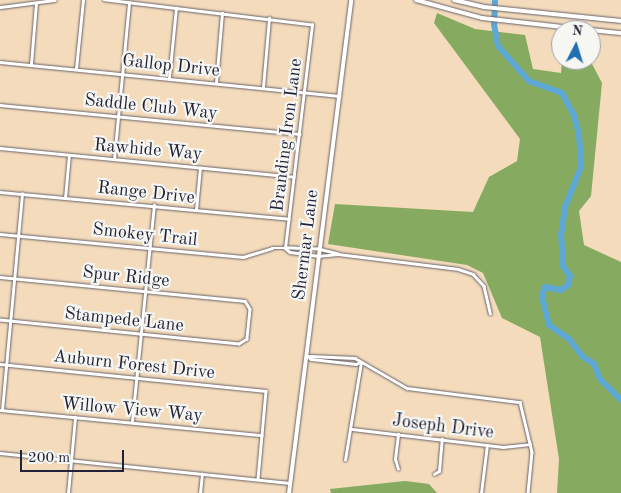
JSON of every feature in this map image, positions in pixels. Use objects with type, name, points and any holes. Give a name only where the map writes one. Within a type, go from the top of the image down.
[{"type":"street","points":[[0,7],[55,0]]},
{"type":"street","points":[[76,69],[83,0]]},
{"type":"street","points":[[105,0],[269,18],[262,88]]},
{"type":"street","points":[[152,5],[153,0]]},
{"type":"street","name":"Shermar Lane","points":[[289,493],[308,356],[318,249],[351,0]]},
{"type":"street","points":[[416,0],[482,18],[551,26]]},
{"type":"street","points":[[454,0],[484,7],[621,21]]},
{"type":"street","points":[[31,64],[36,3]]},
{"type":"street","points":[[114,159],[130,3]]},
{"type":"street","points":[[169,78],[176,8]]},
{"type":"street","points":[[216,83],[222,13]]},
{"type":"street","name":"Branding Iron Lane","points":[[269,18],[312,25],[285,248]]},
{"type":"street","points":[[601,31],[621,33]]},
{"type":"street","name":"Gallop Drive","points":[[0,62],[338,96]]},
{"type":"street","name":"Saddle Club Way","points":[[0,105],[300,134]]},
{"type":"street","name":"Rawhide Way","points":[[0,148],[294,177]]},
{"type":"street","points":[[65,198],[68,155]]},
{"type":"street","points":[[196,210],[200,168]]},
{"type":"street","name":"Range Drive","points":[[0,192],[289,219]]},
{"type":"street","points":[[1,410],[22,194]]},
{"type":"street","points":[[132,421],[154,206]]},
{"type":"street","name":"Smokey Trail","points":[[0,234],[247,258],[272,248],[318,249],[338,254]]},
{"type":"street","name":"Smokey Trail","points":[[285,248],[290,252],[318,256],[338,254]]},
{"type":"street","points":[[338,254],[458,269],[473,274],[484,286],[490,313]]},
{"type":"street","name":"Spur Ridge","points":[[0,277],[249,304],[244,343]]},
{"type":"street","name":"Stampede Lane","points":[[0,320],[244,343]]},
{"type":"street","points":[[308,356],[311,359],[347,363],[361,362]]},
{"type":"street","points":[[308,356],[346,358],[361,362],[407,388],[520,402],[532,456],[528,493]]},
{"type":"street","points":[[345,460],[352,429],[361,362]]},
{"type":"street","name":"Auburn Forest Drive","points":[[0,364],[266,391],[262,436]]},
{"type":"street","name":"Willow View Way","points":[[1,410],[132,421],[262,436]]},
{"type":"street","points":[[68,493],[75,417]]},
{"type":"street","name":"Joseph Drive","points":[[352,429],[518,448],[530,444]]},
{"type":"street","points":[[398,434],[395,459],[398,469]]},
{"type":"street","points":[[258,479],[262,436]]},
{"type":"street","points":[[434,474],[438,471],[442,440]]},
{"type":"street","points":[[481,493],[487,445]]},
{"type":"street","points":[[0,453],[290,483]]},
{"type":"street","points":[[200,493],[202,474]]},
{"type":"green space","points":[[437,13],[475,29],[525,35],[533,69],[561,73],[561,70],[595,70],[602,83],[591,196],[579,211],[584,245],[621,262],[621,493],[557,493],[559,459],[540,337],[502,318],[483,273],[467,265],[328,244],[335,204],[473,212],[489,177],[517,161],[520,139],[434,23]]},
{"type":"green space","points":[[405,481],[429,484],[437,493],[331,493],[330,489]]},
{"type":"waterway","points":[[495,0],[494,24],[498,46],[529,81],[562,93],[574,116],[579,135],[581,167],[565,207],[561,234],[563,266],[570,276],[568,285],[561,290],[545,287],[544,289],[542,297],[549,325],[569,339],[583,357],[594,364],[600,379],[621,400]]}]
